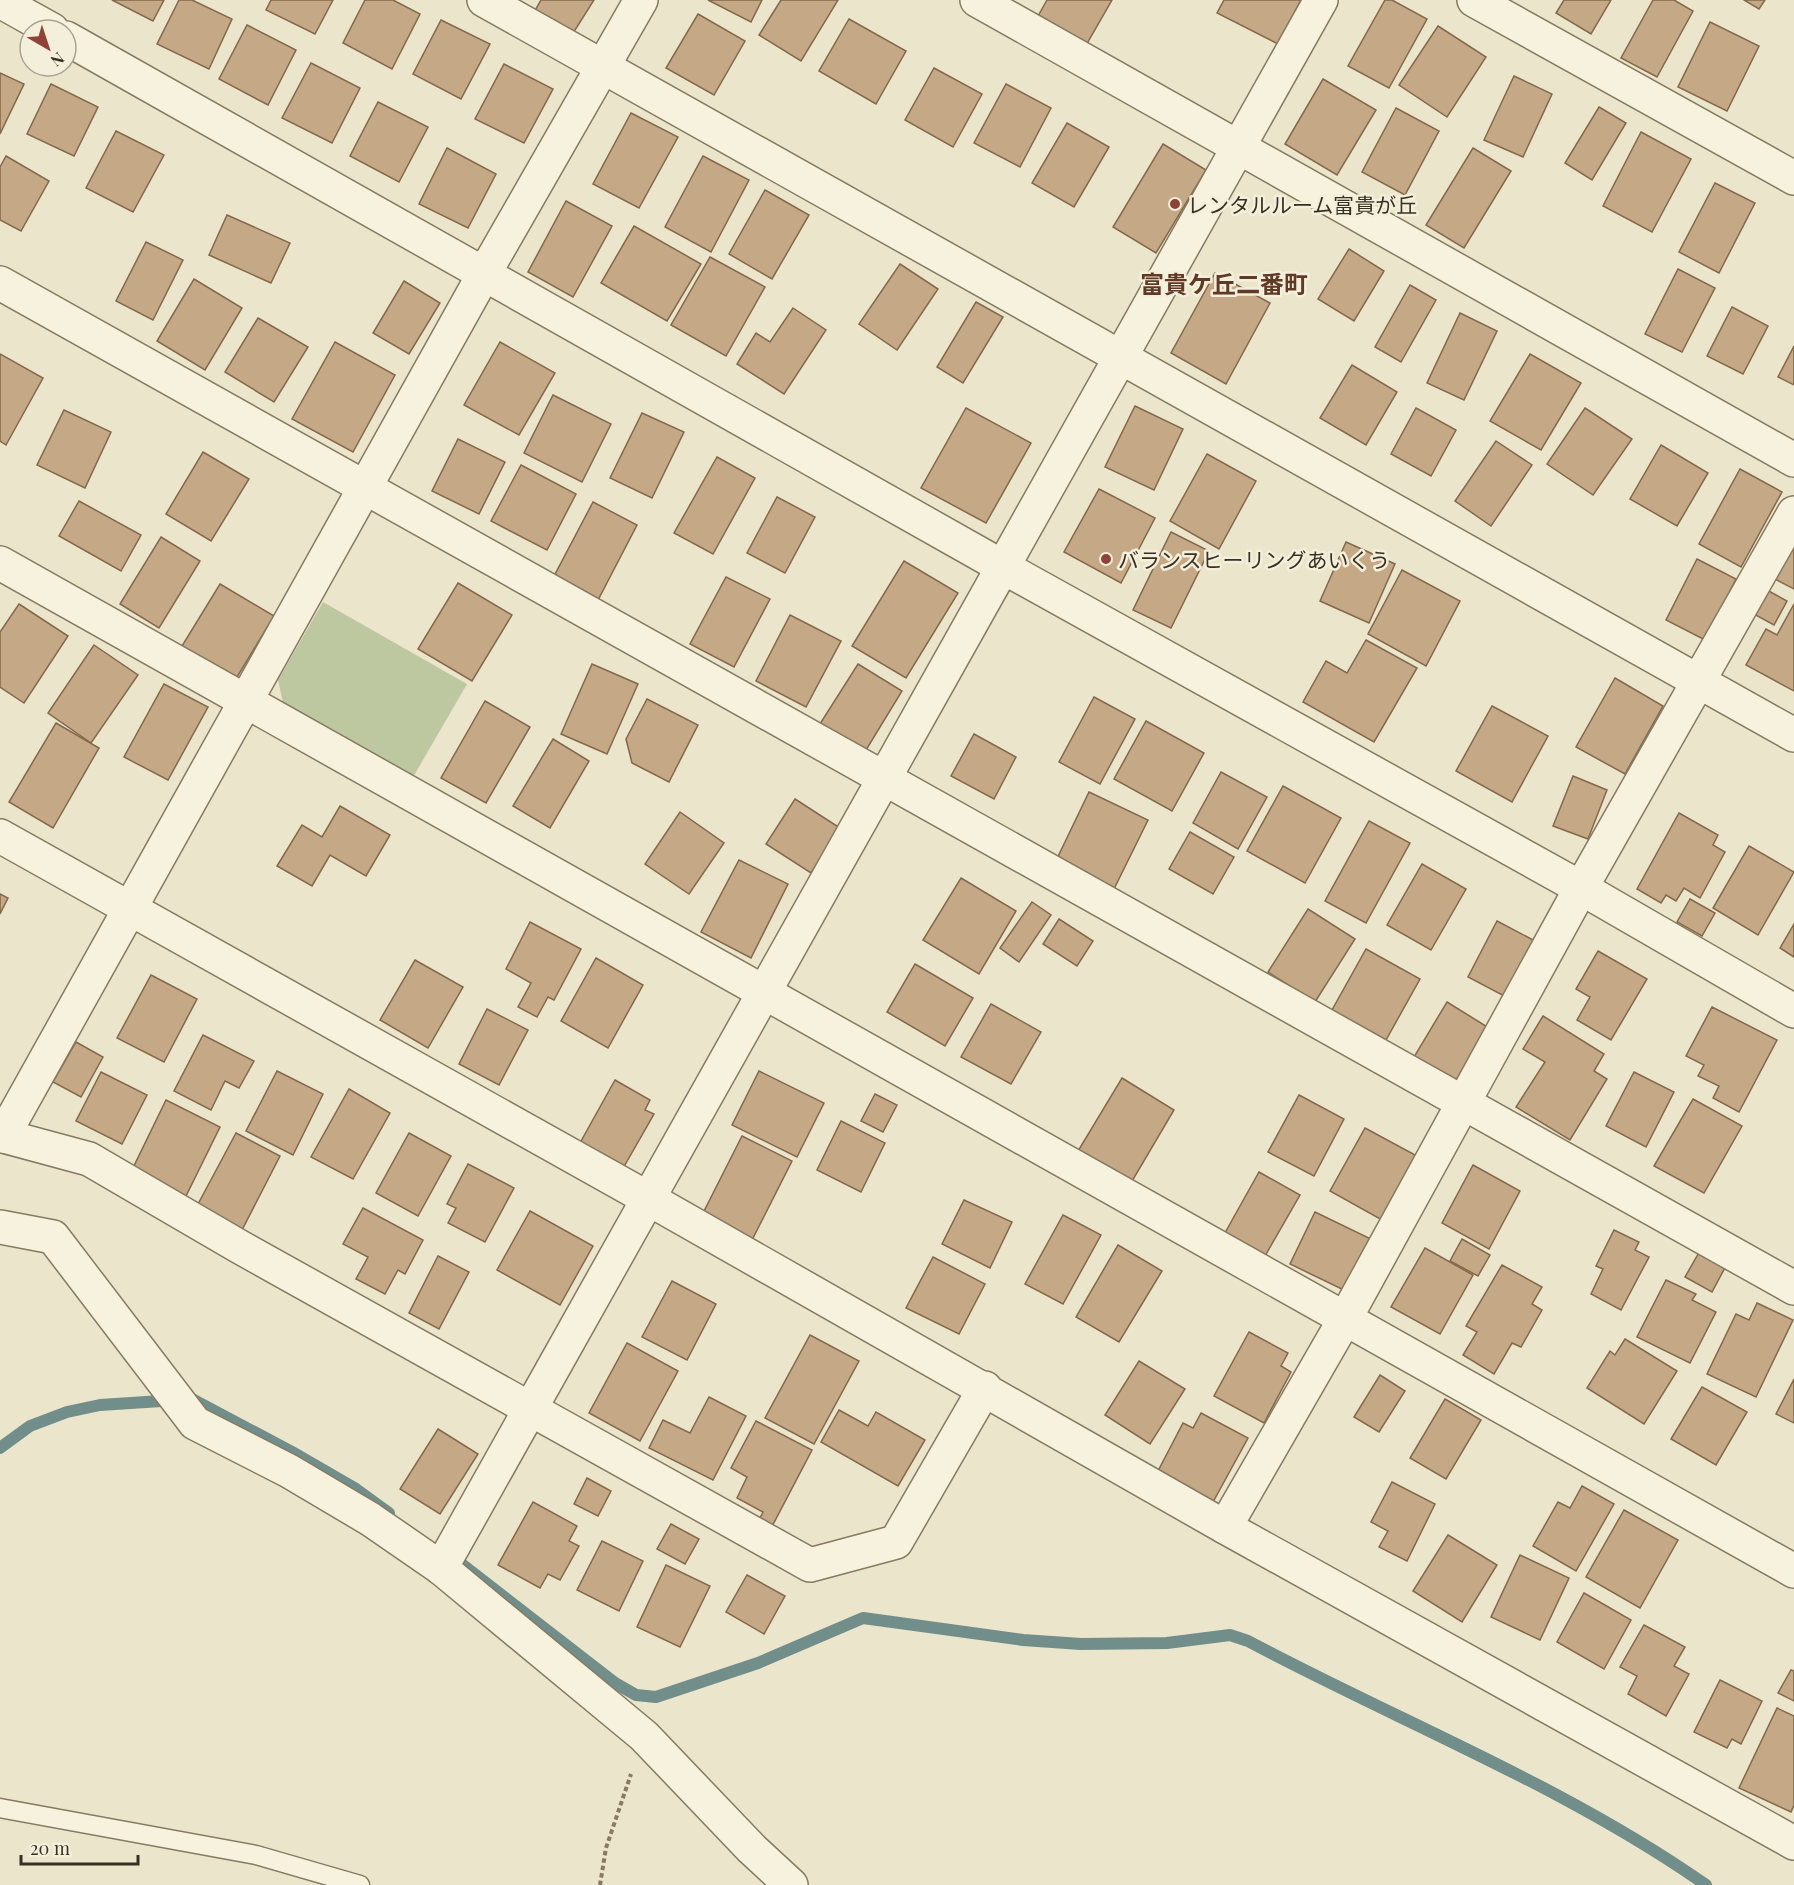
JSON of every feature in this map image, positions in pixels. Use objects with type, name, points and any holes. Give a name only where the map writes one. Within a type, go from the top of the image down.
[{"type":"street","points":[[484,0],[1794,735]]},
{"type":"street","points":[[642,0],[484,274],[367,488],[244,702],[130,910],[1,1136],[89,1159],[530,1410],[810,1565],[896,1542],[985,1388]]},
{"type":"street","points":[[977,0],[1794,460]]},
{"type":"street","points":[[441,1568],[1321,0]]},
{"type":"street","points":[[1474,0],[1794,178]]},
{"type":"street","points":[[0,1],[30,18]]},
{"type":"street","points":[[78,45],[1003,567],[1581,888],[1794,1011]]},
{"type":"street","points":[[0,284],[1794,1288]]},
{"type":"street","points":[[1225,1527],[1346,1317],[1581,888],[1794,513]]},
{"type":"street","points":[[0,563],[244,702],[1346,1317],[1794,1571]]},
{"type":"street","points":[[0,836],[985,1388],[1225,1527],[1794,1843]]},
{"type":"street","points":[[0,1227],[53,1237],[166,1382],[195,1423],[309,1483],[370,1519],[441,1568],[644,1736],[752,1849],[791,1885]]},
{"type":"lane","points":[[0,1808],[256,1855],[360,1885]]},
{"type":"path","points":[[600,1885],[606,1848],[644,1736]]},
{"type":"green space","points":[[323,602],[467,684],[412,779],[284,707],[278,680]]},
{"type":"building","points":[[112,0],[164,0],[153,21]]},
{"type":"building","points":[[179,0],[192,0],[232,19],[209,69],[157,44]]},
{"type":"building","points":[[271,0],[333,0],[315,34],[266,10]]},
{"type":"building","points":[[365,0],[393,0],[420,14],[392,69],[343,43]]},
{"type":"building","points":[[541,0],[594,0],[570,38],[533,14]]},
{"type":"building","points":[[708,0],[762,0],[751,22]]},
{"type":"building","points":[[781,0],[838,0],[801,61],[759,35]]},
{"type":"building","points":[[1047,0],[1112,0],[1081,54],[1032,27]]},
{"type":"building","points":[[1224,0],[1301,0],[1278,44],[1217,13]]},
{"type":"building","points":[[1385,0],[1392,0],[1427,19],[1389,88],[1348,66]]},
{"type":"building","points":[[1564,0],[1611,0],[1591,34],[1556,13]]},
{"type":"building","points":[[1653,0],[1674,0],[1693,11],[1657,77],[1621,58]]},
{"type":"building","points":[[1744,0],[1765,0],[1759,9]]},
{"type":"building","points":[[698,14],[745,41],[714,95],[666,68]]},
{"type":"building","points":[[849,19],[906,51],[876,104],[819,71]]},
{"type":"building","points":[[441,20],[490,44],[461,99],[413,74]]},
{"type":"building","points":[[1710,22],[1759,46],[1727,111],[1678,87]]},
{"type":"building","points":[[247,25],[296,50],[268,105],[219,79]]},
{"type":"building","points":[[1438,26],[1486,57],[1447,117],[1399,85]]},
{"type":"building","points":[[311,63],[360,88],[332,143],[282,118]]},
{"type":"building","points":[[504,64],[553,89],[524,143],[475,119]]},
{"type":"building","points":[[934,68],[982,94],[953,147],[905,120]]},
{"type":"building","points":[[0,73],[24,84],[0,134]]},
{"type":"building","points":[[1514,76],[1552,94],[1523,157],[1484,140]]},
{"type":"building","points":[[1323,79],[1376,110],[1337,175],[1285,144]]},
{"type":"building","points":[[51,84],[98,107],[74,156],[27,134]]},
{"type":"building","points":[[1006,84],[1051,108],[1020,167],[974,143]]},
{"type":"building","points":[[378,102],[428,127],[399,182],[350,156]]},
{"type":"building","points":[[1599,107],[1626,123],[1592,180],[1565,163]]},
{"type":"building","points":[[1396,108],[1439,131],[1405,195],[1362,172]]},
{"type":"building","points":[[631,113],[678,137],[639,208],[593,184]]},
{"type":"building","points":[[1067,123],[1109,147],[1074,207],[1032,183]]},
{"type":"building","points":[[116,131],[164,155],[133,212],[86,188]]},
{"type":"building","points":[[1641,132],[1691,159],[1652,232],[1603,206]]},
{"type":"building","points":[[1163,144],[1206,170],[1156,253],[1113,227]]},
{"type":"building","points":[[447,148],[496,174],[468,228],[419,204]]},
{"type":"building","points":[[1473,148],[1511,171],[1464,248],[1426,225]]},
{"type":"building","points":[[6,156],[49,181],[21,231],[0,220],[0,167]]},
{"type":"building","points":[[703,156],[749,180],[711,252],[665,227]]},
{"type":"building","points":[[1715,183],[1755,203],[1719,273],[1679,252]]},
{"type":"building","points":[[765,190],[809,215],[772,279],[729,254]]},
{"type":"building","points":[[566,201],[612,226],[573,297],[528,272]]},
{"type":"building","points":[[227,215],[290,243],[271,283],[209,255]]},
{"type":"building","points":[[634,226],[701,264],[667,321],[601,283]]},
{"type":"building","points":[[146,242],[183,260],[153,320],[116,301]]},
{"type":"building","points":[[1349,249],[1384,271],[1354,321],[1318,299]]},
{"type":"building","points":[[710,257],[765,287],[726,356],[671,325]]},
{"type":"building","points":[[900,264],[938,289],[897,350],[859,324]]},
{"type":"building","points":[[1678,269],[1715,288],[1682,352],[1645,334]]},
{"type":"building","points":[[1215,273],[1270,303],[1226,384],[1171,353]]},
{"type":"building","points":[[194,279],[242,308],[205,370],[157,341]]},
{"type":"building","points":[[404,281],[440,303],[409,354],[373,333]]},
{"type":"building","points":[[1410,285],[1436,300],[1401,362],[1375,347]]},
{"type":"building","points":[[976,302],[1003,317],[963,383],[937,367]]},
{"type":"building","points":[[1732,307],[1768,326],[1743,374],[1707,356]]},
{"type":"building","points":[[793,308],[826,330],[784,394],[737,364],[756,333],[770,342]]},
{"type":"building","points":[[1460,313],[1497,331],[1464,400],[1427,383]]},
{"type":"building","points":[[258,318],[308,347],[274,402],[225,372]]},
{"type":"building","points":[[335,342],[395,375],[353,452],[292,419]]},
{"type":"building","points":[[500,342],[555,373],[519,435],[464,405]]},
{"type":"building","points":[[1794,346],[1794,385],[1778,377]]},
{"type":"building","points":[[0,354],[43,378],[6,445],[0,441]]},
{"type":"building","points":[[1530,354],[1581,383],[1541,450],[1490,421]]},
{"type":"building","points":[[1352,365],[1397,392],[1366,445],[1320,418]]},
{"type":"building","points":[[553,395],[611,424],[582,482],[524,453]]},
{"type":"building","points":[[1135,406],[1183,429],[1154,490],[1105,467]]},
{"type":"building","points":[[966,408],[1031,443],[986,523],[921,488]]},
{"type":"building","points":[[1416,408],[1456,430],[1431,476],[1391,454]]},
{"type":"building","points":[[1585,408],[1632,439],[1593,495],[1547,464]]},
{"type":"building","points":[[64,410],[111,432],[85,488],[37,465]]},
{"type":"building","points":[[642,413],[684,432],[652,498],[610,478]]},
{"type":"building","points":[[458,439],[505,462],[479,514],[432,491]]},
{"type":"building","points":[[1496,441],[1532,465],[1491,526],[1455,501]]},
{"type":"building","points":[[1661,445],[1708,473],[1677,526],[1630,499]]},
{"type":"building","points":[[203,452],[249,479],[211,541],[166,514]]},
{"type":"building","points":[[1207,454],[1256,481],[1219,549],[1170,521]]},
{"type":"building","points":[[717,457],[755,478],[713,554],[674,533]]},
{"type":"building","points":[[521,465],[576,494],[547,550],[491,521]]},
{"type":"building","points":[[1740,469],[1782,492],[1741,567],[1699,544]]},
{"type":"building","points":[[1099,489],[1155,518],[1121,583],[1064,552]]},
{"type":"building","points":[[777,497],[815,517],[785,573],[747,553]]},
{"type":"building","points":[[79,501],[141,535],[121,571],[59,536]]},
{"type":"building","points":[[593,502],[637,525],[597,602],[552,580]]},
{"type":"building","points":[[1171,532],[1209,551],[1171,628],[1133,610]]},
{"type":"building","points":[[161,537],[200,561],[159,628],[120,604]]},
{"type":"building","points":[[1794,537],[1794,589],[1773,578]]},
{"type":"building","points":[[1346,542],[1395,564],[1369,623],[1320,601]]},
{"type":"building","points":[[1697,559],[1736,579],[1705,640],[1666,620]]},
{"type":"building","points":[[904,561],[958,593],[906,678],[852,646]]},
{"type":"building","points":[[1402,570],[1460,601],[1426,666],[1368,634]]},
{"type":"building","points":[[726,577],[770,599],[734,667],[690,644]]},
{"type":"building","points":[[458,583],[512,615],[472,681],[418,649]]},
{"type":"building","points":[[220,584],[274,616],[228,692],[174,659]]},
{"type":"building","points":[[1765,589],[1787,601],[1774,625],[1752,613]]},
{"type":"building","points":[[19,604],[68,636],[24,703],[0,687],[0,632]]},
{"type":"building","points":[[1794,604],[1794,691],[1746,665],[1766,629],[1777,635]]},
{"type":"building","points":[[790,615],[841,641],[806,707],[756,681]]},
{"type":"building","points":[[1366,640],[1417,668],[1374,742],[1303,702],[1326,661],[1347,673]]},
{"type":"building","points":[[94,645],[138,675],[91,743],[48,713]]},
{"type":"building","points":[[592,664],[638,684],[607,754],[561,734]]},
{"type":"building","points":[[858,664],[902,691],[863,755],[818,727]]},
{"type":"building","points":[[1615,678],[1663,706],[1625,774],[1576,747]]},
{"type":"building","points":[[164,684],[208,707],[168,780],[124,757]]},
{"type":"building","points":[[1094,697],[1135,719],[1100,784],[1059,762]]},
{"type":"building","points":[[647,699],[698,725],[669,782],[632,763],[626,739]]},
{"type":"building","points":[[485,701],[530,727],[486,803],[441,778]]},
{"type":"building","points":[[1492,706],[1548,736],[1512,802],[1456,771]]},
{"type":"building","points":[[1146,721],[1204,753],[1172,811],[1114,779]]},
{"type":"building","points":[[56,723],[99,748],[53,828],[9,802]]},
{"type":"building","points":[[974,734],[1016,757],[994,799],[951,776]]},
{"type":"building","points":[[553,739],[589,761],[550,828],[513,806]]},
{"type":"building","points":[[1221,772],[1267,797],[1238,849],[1193,823]]},
{"type":"building","points":[[1573,776],[1607,790],[1588,839],[1553,826]]},
{"type":"building","points":[[1283,786],[1341,818],[1305,883],[1247,851]]},
{"type":"building","points":[[1089,792],[1148,820],[1111,895],[1053,867]]},
{"type":"building","points":[[795,799],[840,828],[811,873],[766,844]]},
{"type":"building","points":[[340,806],[390,835],[366,876],[330,855],[312,886],[277,866],[302,825],[322,837]]},
{"type":"building","points":[[680,812],[724,843],[689,894],[645,864]]},
{"type":"building","points":[[1679,813],[1718,835],[1713,845],[1725,852],[1700,898],[1684,888],[1676,901],[1666,895],[1661,903],[1637,889]]},
{"type":"building","points":[[1369,821],[1410,843],[1366,923],[1325,901]]},
{"type":"building","points":[[1190,832],[1234,857],[1213,894],[1169,869]]},
{"type":"building","points":[[1749,846],[1794,872],[1758,935],[1713,908]]},
{"type":"building","points":[[739,860],[788,884],[751,958],[701,932]]},
{"type":"building","points":[[1422,864],[1466,889],[1431,950],[1387,925]]},
{"type":"building","points":[[961,878],[1016,911],[979,974],[923,940]]},
{"type":"building","points":[[0,894],[8,898],[0,914]]},
{"type":"building","points":[[1690,899],[1715,913],[1702,936],[1677,922]]},
{"type":"building","points":[[1032,902],[1051,915],[1019,962],[1000,948]]},
{"type":"building","points":[[1308,909],[1355,939],[1315,1002],[1268,972]]},
{"type":"building","points":[[1059,919],[1093,941],[1077,966],[1043,944]]},
{"type":"building","points":[[1497,921],[1537,942],[1508,998],[1468,977]]},
{"type":"building","points":[[530,922],[581,949],[554,1000],[548,997],[537,1017],[518,1007],[531,983],[506,969]]},
{"type":"building","points":[[1794,924],[1794,957],[1780,948]]},
{"type":"building","points":[[1366,949],[1420,979],[1386,1040],[1332,1010]]},
{"type":"building","points":[[1598,951],[1647,979],[1611,1040],[1577,1020],[1590,997],[1576,989]]},
{"type":"building","points":[[596,958],[643,985],[608,1048],[561,1021]]},
{"type":"building","points":[[415,960],[463,987],[428,1048],[380,1020]]},
{"type":"building","points":[[915,964],[973,998],[945,1046],[887,1012]]},
{"type":"building","points":[[151,975],[197,999],[164,1062],[117,1038]]},
{"type":"building","points":[[1447,1002],[1489,1028],[1455,1082],[1414,1057]]},
{"type":"building","points":[[991,1004],[1041,1032],[1011,1084],[961,1057]]},
{"type":"building","points":[[1712,1007],[1777,1040],[1739,1112],[1713,1098],[1719,1086],[1698,1076],[1704,1065],[1686,1056]]},
{"type":"building","points":[[487,1009],[528,1030],[499,1085],[459,1064]]},
{"type":"building","points":[[1543,1016],[1604,1054],[1594,1071],[1607,1079],[1570,1140],[1516,1107],[1545,1062],[1523,1049]]},
{"type":"building","points":[[203,1035],[254,1061],[239,1088],[225,1081],[211,1110],[174,1091]]},
{"type":"building","points":[[76,1042],[103,1057],[81,1097],[53,1082]]},
{"type":"building","points":[[277,1071],[323,1094],[293,1155],[246,1131]]},
{"type":"building","points":[[759,1071],[824,1103],[797,1157],[732,1125]]},
{"type":"building","points":[[101,1072],[147,1095],[122,1144],[76,1121]]},
{"type":"building","points":[[1634,1072],[1674,1092],[1646,1147],[1606,1126]]},
{"type":"building","points":[[1122,1078],[1174,1110],[1128,1188],[1075,1156]]},
{"type":"building","points":[[615,1080],[650,1100],[645,1110],[654,1114],[618,1177],[575,1152]]},
{"type":"building","points":[[349,1089],[390,1113],[353,1179],[311,1157]]},
{"type":"building","points":[[875,1094],[897,1105],[883,1132],[861,1121]]},
{"type":"building","points":[[1299,1095],[1344,1119],[1314,1176],[1268,1152]]},
{"type":"building","points":[[1693,1099],[1742,1126],[1704,1193],[1654,1166]]},
{"type":"building","points":[[166,1100],[220,1127],[185,1198],[131,1172]]},
{"type":"building","points":[[841,1121],[885,1143],[861,1192],[817,1170]]},
{"type":"building","points":[[1365,1128],[1417,1156],[1382,1220],[1330,1191]]},
{"type":"building","points":[[236,1133],[280,1156],[242,1230],[197,1206]]},
{"type":"building","points":[[409,1133],[451,1156],[418,1216],[376,1193]]},
{"type":"building","points":[[742,1136],[792,1161],[747,1250],[697,1225]]},
{"type":"building","points":[[468,1164],[514,1188],[485,1242],[448,1223],[456,1208],[447,1204]]},
{"type":"building","points":[[1473,1165],[1520,1191],[1489,1249],[1442,1223]]},
{"type":"building","points":[[1259,1172],[1300,1195],[1261,1263],[1221,1240]]},
{"type":"building","points":[[964,1200],[1012,1222],[990,1268],[942,1244]]},
{"type":"building","points":[[363,1208],[423,1240],[405,1274],[398,1270],[385,1294],[356,1279],[368,1257],[343,1244]]},
{"type":"building","points":[[530,1211],[593,1246],[560,1305],[497,1270]]},
{"type":"building","points":[[1315,1212],[1373,1240],[1348,1292],[1290,1264]]},
{"type":"building","points":[[1063,1215],[1101,1235],[1063,1304],[1025,1284]]},
{"type":"building","points":[[1614,1230],[1639,1242],[1635,1250],[1649,1257],[1621,1310],[1591,1294],[1603,1269],[1596,1266]]},
{"type":"building","points":[[1462,1239],[1490,1255],[1478,1276],[1450,1261]]},
{"type":"building","points":[[1118,1245],[1162,1271],[1119,1342],[1076,1317]]},
{"type":"building","points":[[1425,1248],[1473,1275],[1440,1334],[1391,1307]]},
{"type":"building","points":[[1701,1249],[1727,1264],[1712,1292],[1685,1277]]},
{"type":"building","points":[[438,1256],[469,1272],[439,1329],[409,1313]]},
{"type":"building","points":[[933,1257],[985,1284],[959,1334],[906,1308]]},
{"type":"building","points":[[1502,1265],[1542,1287],[1532,1304],[1542,1310],[1521,1347],[1512,1343],[1494,1374],[1463,1355],[1477,1332],[1466,1326]]},
{"type":"building","points":[[1666,1280],[1696,1294],[1692,1300],[1716,1312],[1690,1363],[1637,1337]]},
{"type":"building","points":[[672,1281],[716,1304],[687,1360],[642,1337]]},
{"type":"building","points":[[1757,1303],[1793,1320],[1756,1397],[1707,1374],[1736,1314],[1749,1320]]},
{"type":"building","points":[[1249,1332],[1288,1353],[1281,1366],[1291,1372],[1264,1423],[1214,1396]]},
{"type":"building","points":[[810,1335],[859,1361],[814,1444],[765,1418]]},
{"type":"building","points":[[1625,1339],[1677,1371],[1644,1424],[1587,1388],[1610,1351],[1615,1355]]},
{"type":"building","points":[[627,1343],[678,1371],[640,1441],[589,1413]]},
{"type":"building","points":[[1139,1361],[1185,1389],[1150,1444],[1105,1415]]},
{"type":"building","points":[[1380,1375],[1405,1391],[1379,1432],[1354,1417]]},
{"type":"building","points":[[1794,1379],[1794,1423],[1776,1414]]},
{"type":"building","points":[[1702,1387],[1747,1412],[1716,1465],[1671,1439]]},
{"type":"building","points":[[709,1397],[746,1416],[713,1480],[649,1448],[663,1420],[690,1433]]},
{"type":"building","points":[[1445,1399],[1481,1420],[1446,1479],[1410,1458]]},
{"type":"building","points":[[839,1410],[868,1426],[876,1412],[925,1440],[898,1486],[821,1442]]},
{"type":"building","points":[[1201,1413],[1248,1438],[1213,1502],[1157,1473],[1183,1423],[1193,1428]]},
{"type":"building","points":[[756,1421],[812,1450],[767,1536],[754,1529],[763,1512],[737,1498],[747,1477],[731,1468]]},
{"type":"building","points":[[438,1429],[478,1454],[440,1514],[400,1489]]},
{"type":"building","points":[[587,1478],[611,1491],[598,1516],[574,1504]]},
{"type":"building","points":[[1392,1482],[1435,1504],[1407,1561],[1379,1547],[1388,1531],[1371,1522]]},
{"type":"building","points":[[1582,1486],[1614,1504],[1576,1571],[1533,1546],[1558,1502],[1570,1508]]},
{"type":"building","points":[[533,1502],[577,1526],[569,1541],[579,1546],[560,1580],[548,1574],[540,1588],[498,1565]]},
{"type":"building","points":[[1624,1510],[1678,1540],[1640,1608],[1586,1577]]},
{"type":"building","points":[[671,1524],[699,1539],[685,1564],[657,1549]]},
{"type":"building","points":[[1448,1535],[1497,1565],[1462,1622],[1413,1591]]},
{"type":"building","points":[[602,1541],[643,1561],[619,1611],[577,1590]]},
{"type":"building","points":[[1520,1555],[1569,1578],[1540,1640],[1491,1617]]},
{"type":"building","points":[[666,1565],[710,1586],[680,1647],[637,1627]]},
{"type":"building","points":[[747,1575],[785,1596],[764,1634],[726,1612]]},
{"type":"building","points":[[1584,1593],[1631,1620],[1604,1669],[1557,1642]]},
{"type":"building","points":[[1644,1625],[1685,1647],[1674,1666],[1689,1674],[1666,1716],[1628,1694],[1637,1676],[1620,1667]]},
{"type":"building","points":[[1791,1670],[1794,1671],[1794,1701],[1778,1693]]},
{"type":"building","points":[[1720,1680],[1762,1701],[1741,1744],[1732,1739],[1727,1748],[1694,1732]]},
{"type":"building","points":[[1777,1708],[1794,1716],[1794,1805],[1791,1812],[1739,1788]]},
{"type":"waterway","points":[[0,1448],[30,1426],[67,1412],[100,1405],[192,1399],[356,1489],[389,1513]]},
{"type":"waterway","points":[[450,1555],[615,1683],[636,1695],[656,1697],[758,1663],[863,1618],[1023,1640],[1081,1644],[1167,1643],[1230,1635],[1248,1641],[1539,1786],[1652,1849],[1706,1885]]},
{"type":"place","name":"レンタルルーム富貴が丘","points":[[1175,204]]},
{"type":"place","name":"バランスヒーリングあいくう","points":[[1106,559]]},
{"type":"district","name":"富貴ケ丘二番町","points":[[1224,283]]}]
